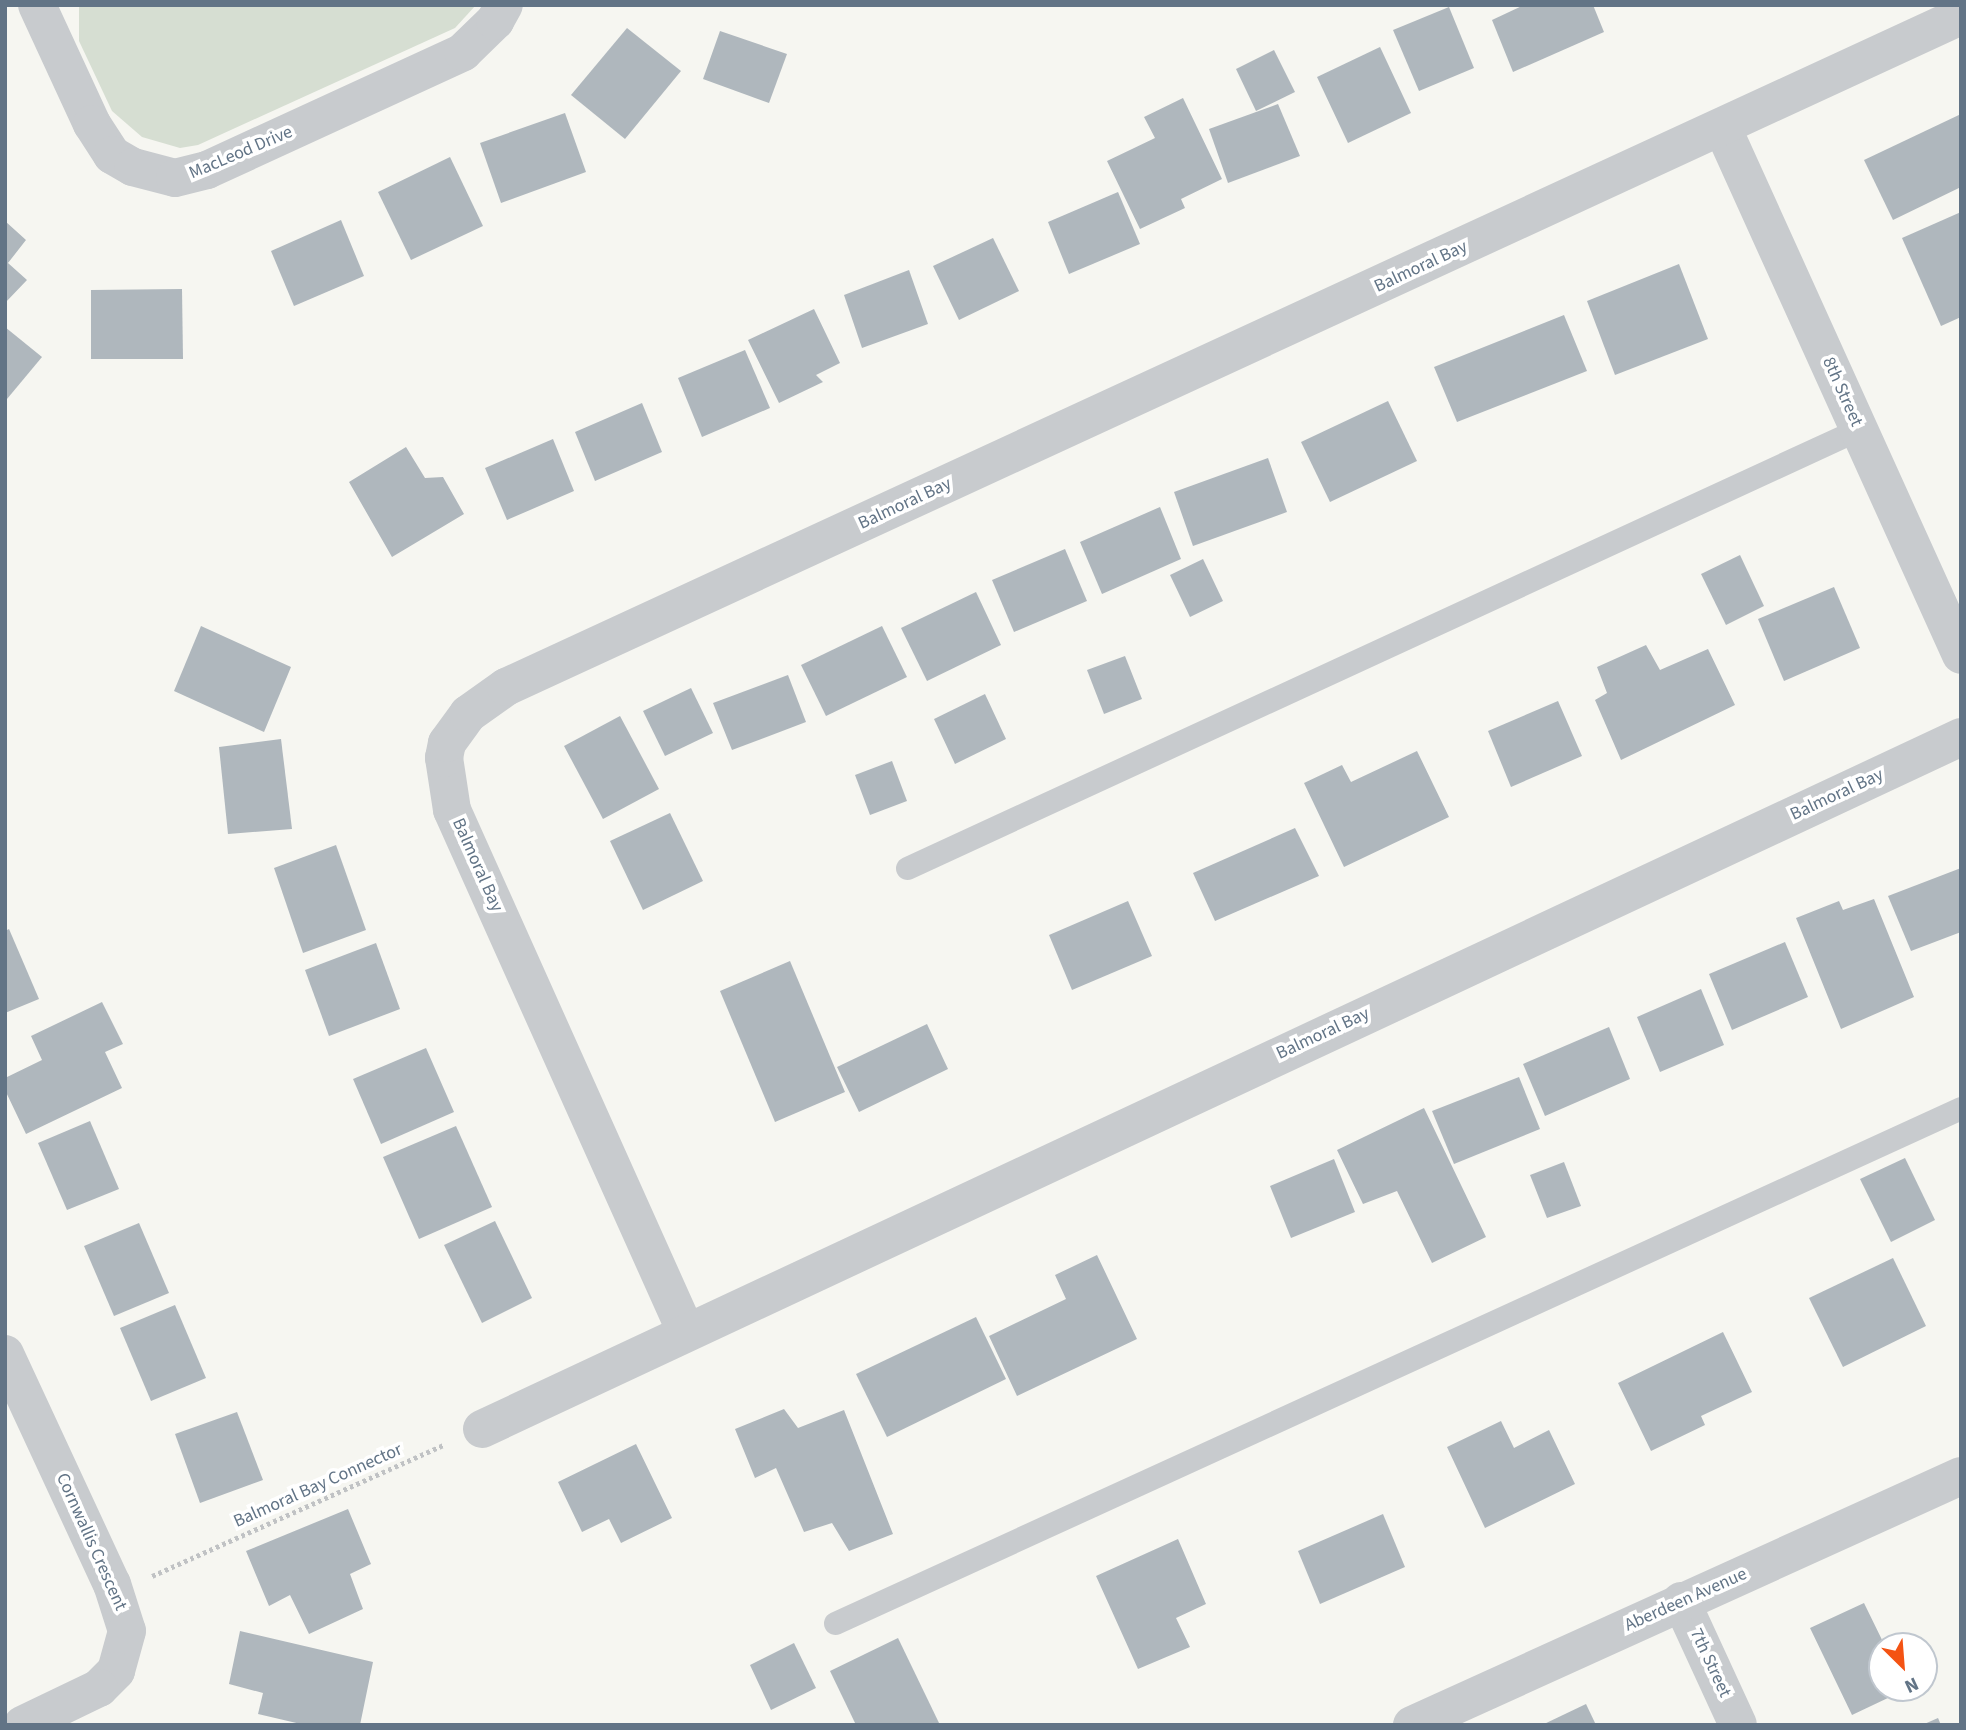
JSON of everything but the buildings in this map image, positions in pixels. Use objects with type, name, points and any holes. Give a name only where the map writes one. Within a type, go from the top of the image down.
[{"type":"street","name":"MacLeod Drive","points":[[37,5],[92,124],[112,155],[133,167],[175,178],[207,170],[463,52],[495,22],[505,5]]},
{"type":"street","name":"Balmoral Bay","points":[[686,1332],[452,810],[444,774],[446,750],[468,714],[506,687],[1723,129],[1961,16]]},
{"type":"street","name":"8th Street","points":[[1723,129],[1961,654]]},
{"type":"street","name":"Balmoral Bay","points":[[487,1427],[1961,737]]},
{"type":"street","name":"Cornwallis Crescent","points":[[5,1354],[112,1584],[127,1630],[116,1671],[99,1688],[22,1725]]},
{"type":"street","name":"Aberdeen Avenue","points":[[1412,1725],[1961,1476]]},
{"type":"street","name":"7th Street","points":[[1681,1601],[1738,1725]]},
{"type":"lane","points":[[907,868],[1859,429]]},
{"type":"lane","points":[[835,1623],[1961,1108]]},
{"type":"path","name":"Balmoral Bay Connector","points":[[151,1576],[461,1437],[486,1434],[487,1427]]},
{"type":"shaded area","points":[[79,5],[476,5],[455,28],[198,145],[180,148],[142,137],[112,111],[79,41]]}]
